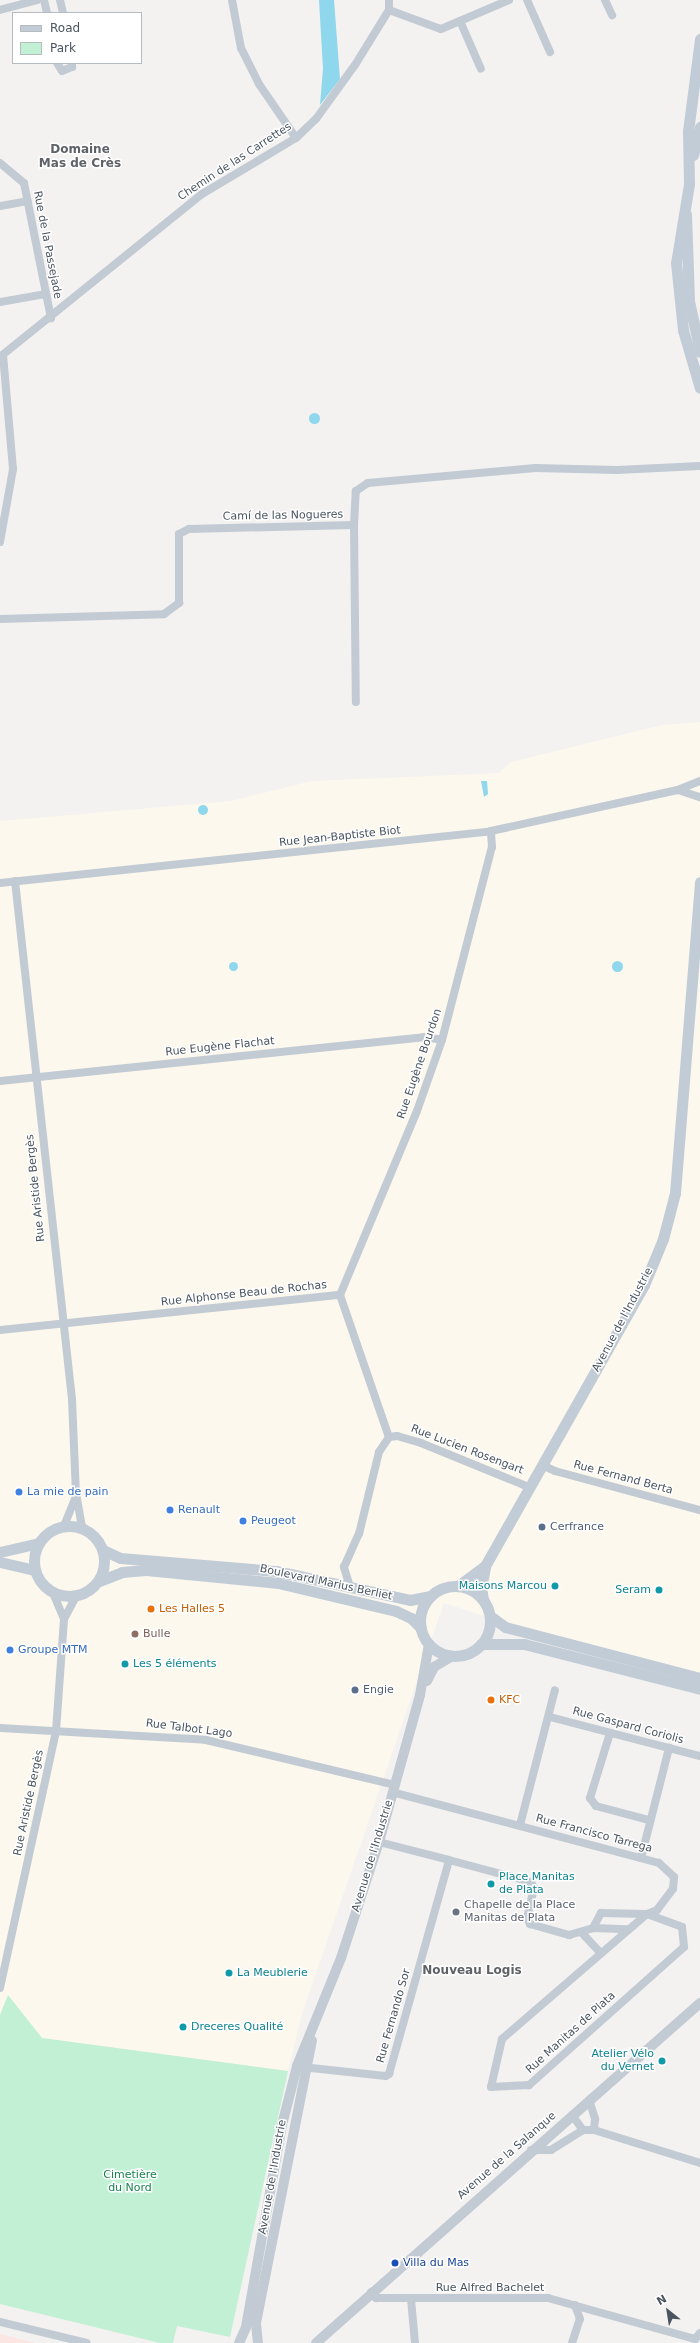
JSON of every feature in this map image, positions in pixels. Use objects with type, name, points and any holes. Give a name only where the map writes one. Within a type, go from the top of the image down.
[{"type":"main road","points":[[691,163],[688,131],[700,39]]},
{"type":"main road","points":[[700,127],[691,163],[686,203],[678,238],[676,282],[683,330],[700,388]]},
{"type":"main road","points":[[686,203],[688,295],[699,345]]},
{"type":"main road","name":"Avenue de l'Industrie","points":[[483,1599],[481,1588],[485,1566],[644,1285],[663,1239],[675,1193],[700,882]]},
{"type":"main road","points":[[64,1526],[82,1528],[95,1537],[103,1550],[104,1571],[99,1581],[76,1596],[53,1593],[43,1585],[35,1570],[39,1543],[50,1531],[64,1526]]},
{"type":"main road","points":[[0,1552],[39,1543]]},
{"type":"main road","name":"Boulevard Marius Berliet","points":[[103,1550],[120,1558],[215,1564],[276,1571],[410,1600],[431,1596]]},
{"type":"main road","points":[[0,1562],[35,1570]]},
{"type":"main road","name":"Avenue de l'Industrie","points":[[458,1586],[485,1566]]},
{"type":"main road","name":"Boulevard Marius Berliet","points":[[99,1581],[122,1572],[146,1570],[278,1583],[396,1611],[411,1618],[421,1628]]},
{"type":"main road","points":[[458,1586],[472,1590],[483,1599],[490,1616],[489,1631],[481,1644],[468,1653],[452,1656],[429,1644],[421,1628],[422,1611],[431,1596],[443,1588],[458,1586]]},
{"type":"main road","points":[[490,1616],[504,1628],[700,1678]]},
{"type":"main road","points":[[481,1644],[524,1644],[700,1689]]},
{"type":"street","points":[[0,10],[38,0]]},
{"type":"street","points":[[44,0],[47,12]]},
{"type":"street","points":[[60,0],[63,12]]},
{"type":"street","points":[[232,0],[241,48],[259,84],[296,138]]},
{"type":"street","points":[[389,0],[390,10],[430,27],[441,28],[509,0]]},
{"type":"street","points":[[527,0],[550,52]]},
{"type":"street","points":[[605,0],[612,15]]},
{"type":"street","name":"Chemin de las Carrettes","points":[[1,356],[51,318],[202,194],[296,138],[316,119],[390,10]]},
{"type":"street","points":[[460,21],[481,69]]},
{"type":"street","points":[[58,64],[62,71],[72,67],[72,64]]},
{"type":"street","name":"Rue de la Passejade","points":[[0,164],[24,183],[51,318]]},
{"type":"street","points":[[0,206],[28,201]]},
{"type":"street","points":[[0,302],[46,294]]},
{"type":"street","points":[[0,542],[13,469],[1,356]]},
{"type":"street","name":"Camí de las Nogueres","points":[[0,619],[164,614],[179,603],[179,534],[189,529],[354,525],[356,491],[368,483],[564,467],[617,470],[700,466]]},
{"type":"street","points":[[354,525],[356,702]]},
{"type":"street","name":"Rue Jean-Baptiste Biot","points":[[0,883],[492,831],[678,790],[700,781]]},
{"type":"street","points":[[678,790],[700,797]]},
{"type":"street","name":"Rue Eugène Bourdon","points":[[340,1295],[417,1111],[442,1040],[492,847],[492,831]]},
{"type":"street","name":"Rue Aristide Bergès","points":[[15,881],[72,1399],[76,1493],[82,1528]]},
{"type":"street","name":"Rue Eugène Flachat","points":[[0,1081],[424,1037],[442,1040]]},
{"type":"street","name":"Rue Alphonse Beau de Rochas","points":[[0,1330],[64,1325],[340,1295],[389,1437]]},
{"type":"street","points":[[350,1587],[344,1567],[359,1534],[379,1452],[389,1437]]},
{"type":"street","name":"Rue Lucien Rosengart","points":[[389,1437],[421,1443],[529,1487]]},
{"type":"street","name":"Rue Fernand Berta","points":[[542,1465],[555,1472],[700,1510]]},
{"type":"street","name":"Rue Aristide Bergès","points":[[64,1526],[76,1493]]},
{"type":"street","name":"Rue Aristide Bergès","points":[[53,1593],[64,1619]]},
{"type":"street","name":"Rue Aristide Bergès","points":[[0,1988],[56,1731],[64,1619],[76,1596]]},
{"type":"street","name":"Avenue de l'Industrie","points":[[239,2343],[246,2327],[275,2162],[301,2067],[379,1842],[420,1695],[429,1644]]},
{"type":"street","name":"Avenue de l'Industrie","points":[[420,1695],[434,1667],[452,1656]]},
{"type":"street","points":[[520,1825],[550,1717],[555,1690]]},
{"type":"street","name":"Rue Gaspard Coriolis","points":[[550,1717],[610,1734],[700,1756]]},
{"type":"street","name":"Rue Talbot Lago","points":[[0,1728],[206,1740],[394,1788]]},
{"type":"street","points":[[610,1734],[590,1798],[596,1806],[649,1820]]},
{"type":"street","points":[[641,1858],[649,1820],[669,1748]]},
{"type":"street","name":"Rue Francisco Tarrega","points":[[394,1788],[520,1825],[659,1863],[674,1877],[673,1888],[657,1910],[647,1914]]},
{"type":"street","points":[[379,1842],[531,1882],[534,1888],[528,1910],[530,1924],[569,1935],[593,1928],[627,1929]]},
{"type":"street","name":"Rue Fernando Sor","points":[[301,2067],[386,2076],[389,2074],[449,1860]]},
{"type":"street","points":[[593,1928],[600,1913],[647,1914]]},
{"type":"street","name":"Rue Manitas de Plata","points":[[647,1914],[682,1927],[684,1947],[529,2085],[491,2087],[502,2039],[627,1929],[647,1914]]},
{"type":"street","points":[[582,1932],[600,1952]]},
{"type":"street","name":"Avenue de la Salanque","points":[[316,2343],[331,2327],[700,2003]]},
{"type":"street","name":"Avenue de l'Industrie","points":[[258,2343],[256,2323],[286,2164],[301,2067]]},
{"type":"street","points":[[589,2100],[595,2119],[594,2130]]},
{"type":"street","points":[[572,2115],[583,2130]]},
{"type":"street","points":[[531,2150],[551,2150],[583,2130],[594,2130],[700,2163]]},
{"type":"street","points":[[275,2162],[286,2164]]},
{"type":"street","name":"Rue Alfred Bachelet","points":[[371,2292],[376,2298],[411,2299],[533,2297],[575,2305],[695,2339],[700,2333]]},
{"type":"street","points":[[411,2299],[415,2343]]},
{"type":"street","points":[[572,2343],[580,2319],[575,2305]]},
{"type":"street","points":[[0,2322],[87,2343]]},
{"type":"street","name":"Avenue de la Salanque","points":[[308,2343],[331,2327]]},
{"type":"shaded area","points":[[700,722],[700,1686],[444,1603],[302,2014],[288,2071],[42,2038],[8,1995],[0,2015],[0,821],[231,801],[312,781],[499,773],[511,762],[662,725]]},
{"type":"shaded area","points":[[0,2334],[35,2343],[0,2343]]},
{"type":"green space","name":"Cimetière du Nord","points":[[8,1995],[42,2038],[288,2071],[230,2337],[177,2326],[173,2343],[160,2343],[0,2304],[0,2015]]},
{"type":"water","points":[[319,0],[334,0],[340,79],[320,105],[323,69]]},
{"type":"water","points":[[312,413],[316,413],[318,414],[318,422],[312,423],[309,420],[309,416]]},
{"type":"water","points":[[481,781],[487,781],[488,794],[484,797]]},
{"type":"water","points":[[201,805],[205,805],[207,806],[207,814],[201,815],[198,812],[198,808]]},
{"type":"water","points":[[617,960],[621,962],[623,966],[621,970],[617,972],[613,970],[611,966],[613,962]]},
{"type":"water","points":[[231,962],[235,962],[237,966],[235,970],[231,970],[229,968],[229,964]]},
{"type":"place","name":"La mie de pain","points":[[19,1492]]},
{"type":"place","name":"Renault","points":[[170,1510]]},
{"type":"place","name":"Peugeot","points":[[243,1521]]},
{"type":"place","name":"Cerfrance","points":[[542,1527]]},
{"type":"place","name":"Maisons Marcou","points":[[555,1586]]},
{"type":"place","name":"Seram","points":[[659,1590]]},
{"type":"place","name":"Les Halles 5","points":[[151,1609]]},
{"type":"place","name":"Bulle","points":[[135,1634]]},
{"type":"place","name":"Groupe MTM","points":[[10,1650]]},
{"type":"place","name":"Les 5 éléments","points":[[125,1664]]},
{"type":"place","name":"Engie","points":[[355,1690]]},
{"type":"place","name":"KFC","points":[[491,1700]]},
{"type":"place","name":"Place Manitas de Plata","points":[[491,1884]]},
{"type":"place","name":"Chapelle de la Place Manitas de Plata","points":[[456,1912]]},
{"type":"place","name":"La Meublerie","points":[[229,1973]]},
{"type":"place","name":"Dreceres Qualité","points":[[183,2027]]},
{"type":"place","name":"Atelier Vélo du Vernet","points":[[662,2061]]},
{"type":"place","name":"Villa du Mas","points":[[395,2263]]},
{"type":"district","name":"Domaine Mas de Crès","points":[[80,157]]},
{"type":"district","name":"Nouveau Logis","points":[[472,1971]]}]
